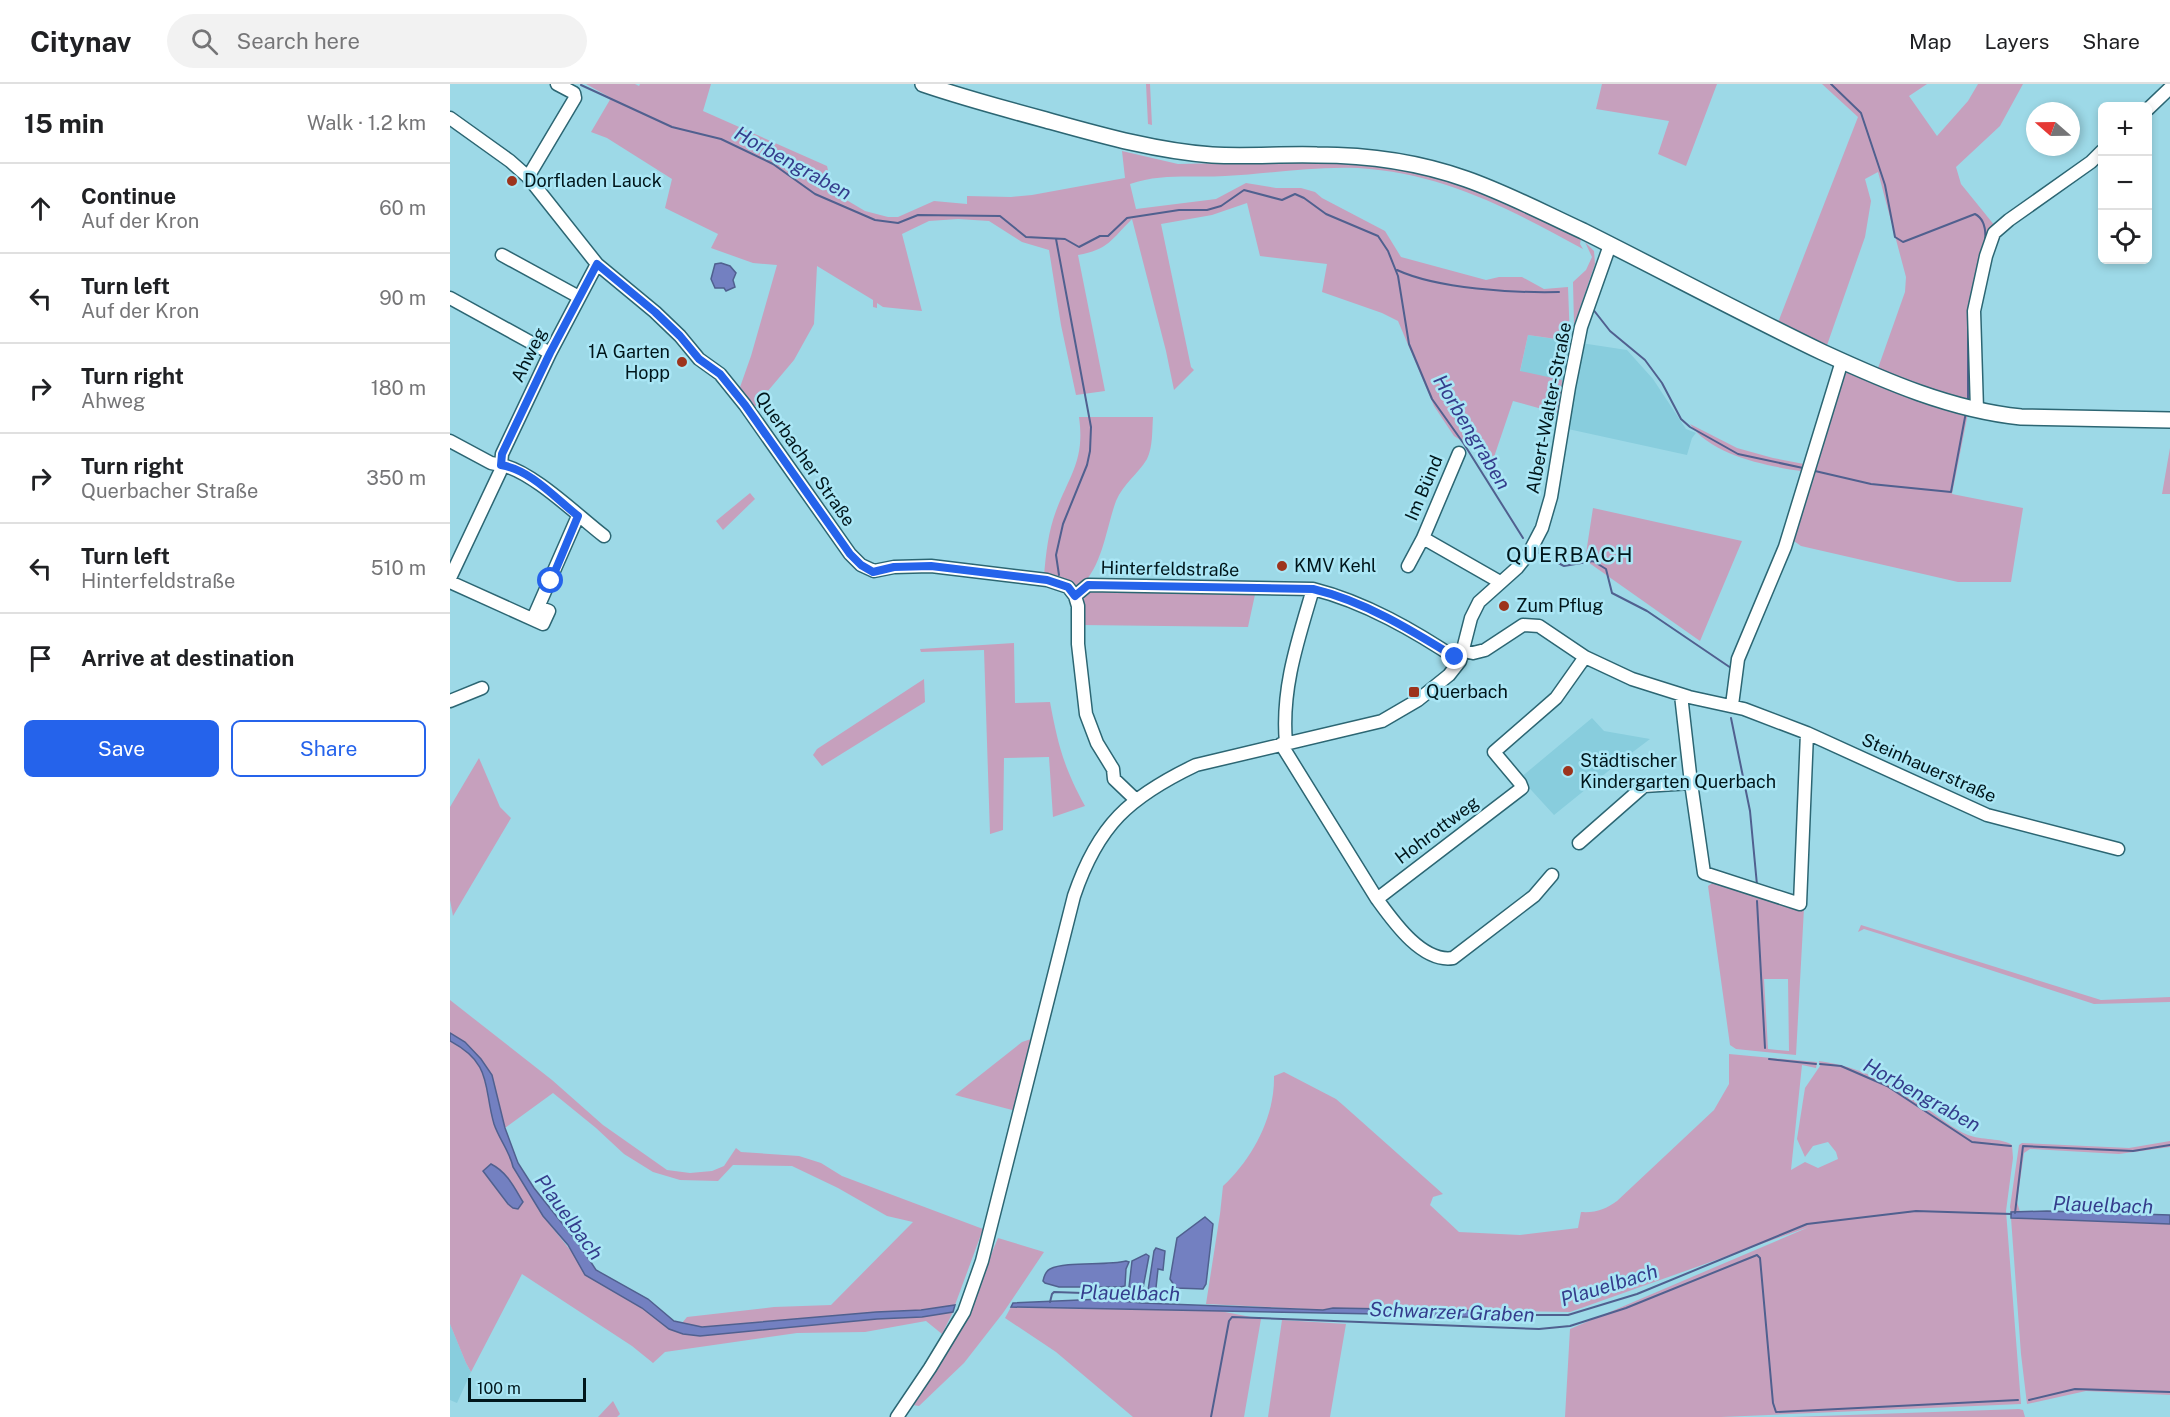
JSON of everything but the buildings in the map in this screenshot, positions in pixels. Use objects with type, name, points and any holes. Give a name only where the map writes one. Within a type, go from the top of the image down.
[{"type":"main road","points":[[923,84],[1093,133],[1150,146],[1211,155],[1355,156],[1387,159],[1465,178],[1610,245],[1755,320],[1842,361],[1931,398],[1977,410],[2021,417],[2170,420]]},
{"type":"street","points":[[528,177],[575,98],[574,93],[557,84]]},
{"type":"street","points":[[2152,105],[2170,88]]},
{"type":"street","name":"Querbacher Straße","points":[[450,118],[510,161],[528,177],[597,264],[655,312],[680,336],[699,359],[720,374],[745,405],[850,554],[861,565],[873,572],[894,567],[931,566],[1047,580],[1068,587],[1075,596]]},
{"type":"street","points":[[1977,410],[1974,311],[1986,256],[1994,233],[2009,219],[2082,169],[2098,155]]},
{"type":"street","name":"Albert-Walter-Straße","points":[[1462,656],[1471,618],[1479,602],[1517,568],[1529,553],[1542,528],[1551,497],[1580,333],[1610,245]]},
{"type":"street","points":[[502,255],[579,297]]},
{"type":"street","name":"Ahweg","points":[[451,575],[500,472],[502,454],[550,353],[597,264]]},
{"type":"street","points":[[450,298],[550,353]]},
{"type":"street","points":[[1732,705],[1738,658],[1785,547],[1842,361]]},
{"type":"street","points":[[450,441],[491,463],[509,466],[527,475],[604,536]]},
{"type":"street","name":"Im Bünd","points":[[1408,566],[1423,538],[1459,453]]},
{"type":"street","points":[[451,575],[532,620],[578,516]]},
{"type":"street","name":"Im Bünd","points":[[1423,538],[1500,582]]},
{"type":"street","name":"Hinterfeldstraße","points":[[1075,596],[1088,585],[1313,589],[1332,594],[1389,619],[1462,656]]},
{"type":"street","points":[[1313,589],[1285,696],[1283,744],[1377,898],[1398,928],[1433,956],[1443,960],[1453,958],[1534,896],[1552,875]]},
{"type":"street","points":[[1075,596],[1078,606],[1078,644],[1086,714],[1097,742],[1113,769],[1114,779],[1136,800]]},
{"type":"street","name":"Steinhauerstraße","points":[[1462,656],[1485,650],[1523,625],[1539,626],[1585,657],[1624,676],[1682,695],[1732,705],[1807,733],[1987,815],[2118,849]]},
{"type":"street","points":[[897,1417],[964,1312],[993,1223],[1067,921],[1081,876],[1098,841],[1110,825],[1136,800],[1171,777],[1196,765],[1373,724],[1391,717],[1438,685],[1449,675],[1462,656]]},
{"type":"street","name":"Hohrottweg","points":[[1377,898],[1522,788],[1494,752],[1556,698],[1585,657]]},
{"type":"street","points":[[450,701],[482,688]]},
{"type":"street","points":[[1682,695],[1691,783],[1704,873],[1800,904],[1807,733]]},
{"type":"street","points":[[1579,843],[1644,786],[1691,783]]},
{"type":"shaded area","points":[[586,84],[635,84],[639,86],[640,84],[711,84],[703,111],[827,166],[833,192],[865,211],[888,217],[898,217],[934,201],[967,204],[967,196],[1032,195],[1125,178],[1122,151],[1178,164],[1224,163],[1225,159],[1355,160],[1429,172],[1506,201],[1581,239],[1580,244],[1583,249],[1475,195],[1419,177],[1389,171],[1324,168],[1225,176],[1166,177],[1130,184],[1136,209],[1216,199],[1246,183],[1276,188],[1301,188],[1315,192],[1322,198],[1385,231],[1401,257],[1486,280],[1499,277],[1522,277],[1544,289],[1568,287],[1570,341],[1528,335],[1520,371],[1562,380],[1560,414],[1513,401],[1493,460],[1454,436],[1434,406],[1398,321],[1322,292],[1327,264],[1260,256],[1247,203],[1212,215],[1161,224],[1191,367],[1194,370],[1174,390],[1132,219],[1103,247],[1078,255],[1105,391],[1076,395],[1061,325],[1049,250],[1022,242],[989,221],[958,219],[929,221],[902,234],[922,311],[883,307],[877,303],[877,308],[873,307],[873,300],[817,266],[814,324],[794,360],[752,410],[739,390],[777,265],[753,263],[711,248],[718,234],[665,208],[672,179],[607,138],[591,132],[611,98]]},
{"type":"shaded area","points":[[1146,84],[1150,84],[1152,125],[1148,124]]},
{"type":"shaded area","points":[[1602,84],[1717,84],[1686,166],[1658,154],[1669,121],[1596,109]]},
{"type":"shaded area","points":[[1822,84],[1927,84],[1909,96],[1937,136],[1968,101],[1978,84],[2023,84],[2000,126],[1956,167],[1961,184],[1995,226],[1982,261],[1971,400],[1964,403],[1877,371],[1905,292],[1906,277],[1878,172],[1865,179],[1871,201],[1865,237],[1826,348],[1777,325],[1858,117]]},
{"type":"shaded area","points":[[1585,242],[1594,251],[1595,264],[1574,325],[1573,282],[1586,270],[1592,257]]},
{"type":"shaded area","points":[[1528,335],[1627,350],[1653,379],[1686,429],[1696,433],[1692,438],[1687,455],[1568,429],[1560,414],[1520,372]]},
{"type":"shaded area","points":[[1847,368],[1968,413],[1952,494],[2023,508],[2011,582],[1958,582],[1801,546],[1791,539],[1840,377]]},
{"type":"shaded area","points":[[1079,417],[1153,417],[1151,444],[1147,459],[1119,495],[1099,558],[1080,587],[1044,576],[1053,519],[1078,456]]},
{"type":"shaded area","points":[[1690,424],[1737,448],[1804,464],[1801,471],[1740,457],[1711,444]]},
{"type":"shaded area","points":[[2170,448],[2170,494],[2162,494]]},
{"type":"shaded area","points":[[750,493],[755,499],[723,530],[716,521]]},
{"type":"shaded area","points":[[1593,508],[1742,541],[1700,641],[1585,560]]},
{"type":"shaded area","points":[[1092,589],[1256,590],[1248,627],[1081,625],[1082,600]]},
{"type":"shaded area","points":[[1014,643],[1015,703],[1050,702],[1063,756],[1085,806],[1053,817],[1049,757],[1004,758],[1003,830],[990,834],[984,650],[921,652],[920,649]]},
{"type":"shaded area","points":[[924,679],[925,702],[822,766],[813,755],[817,749]]},
{"type":"shaded area","name":"Städtischer Kindergarten Querbach","points":[[1592,718],[1604,731],[1650,739],[1554,815],[1520,778]]},
{"type":"shaded area","points":[[479,758],[500,807],[511,818],[453,916],[450,900],[450,807]]},
{"type":"shaded area","points":[[1714,882],[1804,908],[1796,1055],[1736,1049],[1730,1045],[1708,886]],"holes":[[[1764,979],[1788,979],[1789,1051],[1768,1049]]]},
{"type":"shaded area","points":[[1861,925],[2101,1000],[2170,997],[2170,1002],[2094,1004],[1864,929],[1858,932]]},
{"type":"shaded area","points":[[450,1000],[552,1080],[603,1125],[667,1170],[690,1173],[712,1171],[724,1166],[736,1148],[741,1152],[799,1156],[821,1163],[842,1176],[983,1229],[955,1305],[921,1310],[701,1327],[682,1323],[687,1317],[774,1307],[831,1305],[913,1222],[887,1216],[838,1188],[792,1166],[733,1165],[718,1181],[680,1180],[653,1172],[624,1154],[553,1093],[505,1128],[492,1075],[465,1042],[450,1033]]},
{"type":"shaded area","points":[[1034,1038],[1016,1111],[955,1095],[1022,1042]]},
{"type":"shaded area","points":[[450,1041],[464,1050],[480,1067],[487,1087],[496,1130],[513,1167],[543,1216],[575,1256],[669,1329],[700,1336],[877,1319],[922,1317],[953,1312],[942,1334],[926,1321],[865,1332],[797,1333],[665,1352],[653,1363],[632,1346],[522,1274],[471,1372],[450,1324]],"holes":[[[490,1164],[508,1204],[483,1171]]]},
{"type":"shaded area","points":[[1729,1054],[1817,1062],[1816,1068],[1802,1065],[1791,1170],[1805,1162],[1818,1168],[1838,1159],[1836,1152],[1828,1142],[1813,1146],[1805,1157],[1797,1139],[1805,1088],[1820,1066],[1819,1061],[1848,1067],[1875,1077],[1968,1135],[2003,1141],[2012,1145],[2013,1158],[2006,1211],[2021,1404],[1721,1417],[1565,1417],[1570,1329],[1809,1227],[1570,1312],[1333,1308],[1324,1310],[1206,1304],[1223,1186],[1243,1163],[1260,1136],[1271,1107],[1274,1076],[1284,1072],[1336,1099],[1443,1194],[1433,1197],[1430,1205],[1459,1232],[1520,1235],[1578,1228],[1581,1212],[1600,1210],[1617,1201],[1714,1110],[1729,1084]]},
{"type":"shaded area","points":[[2170,1141],[2170,1147],[2119,1154],[2030,1149],[2024,1153],[2017,1202],[2020,1212],[2011,1212],[2019,1145],[2022,1143],[2129,1148]]},
{"type":"shaded area","points":[[2011,1218],[2170,1224],[2170,1395],[2086,1391],[2027,1404]]},
{"type":"shaded area","points":[[998,1238],[1044,1252],[1003,1313],[964,1363],[919,1406],[913,1405],[913,1401],[927,1382],[961,1322]]},
{"type":"shaded area","points":[[1011,1307],[1220,1311],[1261,1319],[1244,1417],[1133,1417],[1056,1352],[1005,1318]]},
{"type":"shaded area","points":[[1282,1320],[1346,1324],[1330,1417],[1268,1417]]},
{"type":"shaded area","points":[[450,1324],[471,1372],[457,1403],[450,1400]]},
{"type":"shaded area","points":[[613,1401],[620,1414],[617,1417],[598,1417]]},
{"type":"shaded area","points":[[2023,1410],[2025,1417],[1792,1417]]},
{"type":"water","points":[[715,264],[730,266],[736,273],[733,280],[735,287],[726,291],[724,288],[715,288],[711,279]]},
{"type":"water","points":[[450,1033],[465,1042],[492,1075],[505,1128],[518,1163],[596,1270],[648,1299],[674,1321],[702,1327],[921,1310],[955,1305],[953,1312],[922,1317],[877,1319],[700,1336],[669,1329],[642,1308],[585,1275],[568,1245],[543,1216],[513,1167],[494,1124],[487,1087],[480,1067],[464,1050],[450,1041]]},
{"type":"water","points":[[491,1164],[506,1176],[523,1202],[518,1209],[508,1204],[483,1171]]},
{"type":"water","points":[[2011,1212],[2170,1215],[2170,1224],[2011,1218]]},
{"type":"water","points":[[1205,1217],[1213,1224],[1206,1284],[1203,1289],[1176,1288],[1170,1279],[1177,1238]]},
{"type":"water","points":[[1156,1248],[1165,1251],[1163,1270],[1158,1269],[1155,1297],[1147,1297],[1154,1251]]},
{"type":"water","points":[[1146,1254],[1149,1256],[1143,1288],[1129,1287],[1132,1261]]},
{"type":"water","points":[[1129,1262],[1126,1269],[1125,1286],[1059,1287],[1043,1281],[1047,1271],[1057,1267]]},
{"type":"water","points":[[1103,1299],[1142,1303],[1323,1310],[1333,1308],[1497,1311],[1497,1317],[1404,1317],[1377,1314],[1011,1307],[1013,1303]]},
{"type":"waterway","points":[[1831,84],[1861,113],[1885,185],[1895,237],[1903,242],[1975,214],[1983,222],[1985,242]]},
{"type":"waterway","name":"Horbengraben","points":[[581,85],[672,127],[721,139],[773,164],[815,194],[875,220],[898,223],[918,215],[1000,216],[1026,237],[1065,239],[1079,247],[1100,236],[1108,236],[1127,218],[1179,210],[1207,210],[1221,206],[1244,190],[1282,200],[1295,194],[1304,198],[1326,214],[1378,236],[1388,251],[1398,276],[1409,344],[1432,399],[1464,444],[1523,538]]},
{"type":"waterway","points":[[1056,239],[1091,427],[1087,465],[1063,524],[1056,555],[1059,575]]},
{"type":"waterway","points":[[1397,270],[1433,282],[1454,286],[1520,292],[1559,292]]},
{"type":"waterway","points":[[1592,308],[1610,331],[1645,360],[1662,383],[1681,419],[1690,427],[1738,454],[1803,469]]},
{"type":"waterway","points":[[1968,317],[1968,401]]},
{"type":"waterway","points":[[1815,471],[1871,484],[1951,492],[1966,412]]},
{"type":"waterway","name":"Horbengraben","points":[[1537,552],[1564,566],[1593,561],[1606,569],[1612,593],[1647,611],[1731,668],[1729,684]]},
{"type":"waterway","name":"Horbengraben","points":[[1731,718],[1750,811],[1757,885]]},
{"type":"waterway","name":"Horbengraben","points":[[1757,901],[1765,1048]]},
{"type":"waterway","name":"Horbengraben","points":[[1769,1059],[1816,1064]]},
{"type":"waterway","name":"Horbengraben","points":[[1820,1064],[1841,1066],[1887,1086],[1972,1142],[2011,1146]]},
{"type":"waterway","name":"Horbengraben","points":[[2015,1213],[2023,1146],[2133,1151],[2170,1145]]},
{"type":"waterway","name":"Plauelbach","points":[[1495,1315],[1568,1315],[1637,1294],[1807,1224],[1916,1211],[2011,1214]]},
{"type":"waterway","name":"Schwarzer Graben","points":[[1211,1417],[1229,1321],[1232,1317],[1539,1329],[1570,1326],[1626,1308],[1757,1255],[1760,1258],[1773,1403],[1776,1412],[2018,1400]]},
{"type":"waterway","points":[[1050,1302],[1054,1292],[1141,1295]]},
{"type":"waterway","name":"Schwarzer Graben","points":[[2029,1400],[2075,1389],[2170,1392]]},
{"type":"place","name":"Dorfladen Lauck","points":[[512,181]]},
{"type":"place","name":"1A Garten Hopp","points":[[682,362]]},
{"type":"place","name":"KMV Kehl","points":[[1282,566]]},
{"type":"place","name":"Zum Pflug","points":[[1504,606]]},
{"type":"place","name":"Querbach","points":[[1414,692]]},
{"type":"place","name":"Städtischer Kindergarten Querbach","points":[[1568,771]]},
{"type":"district","name":"QUERBACH","points":[[1570,555]]},
{"type":"route","points":[[551,581],[578,516],[527,475],[509,466],[501,465],[502,454],[550,353],[597,264],[655,312],[680,336],[699,359],[720,374],[745,405],[850,554],[861,565],[873,572],[894,567],[931,566],[1047,580],[1068,587],[1075,596],[1088,585],[1313,589],[1332,594],[1389,619],[1455,657]]}]
